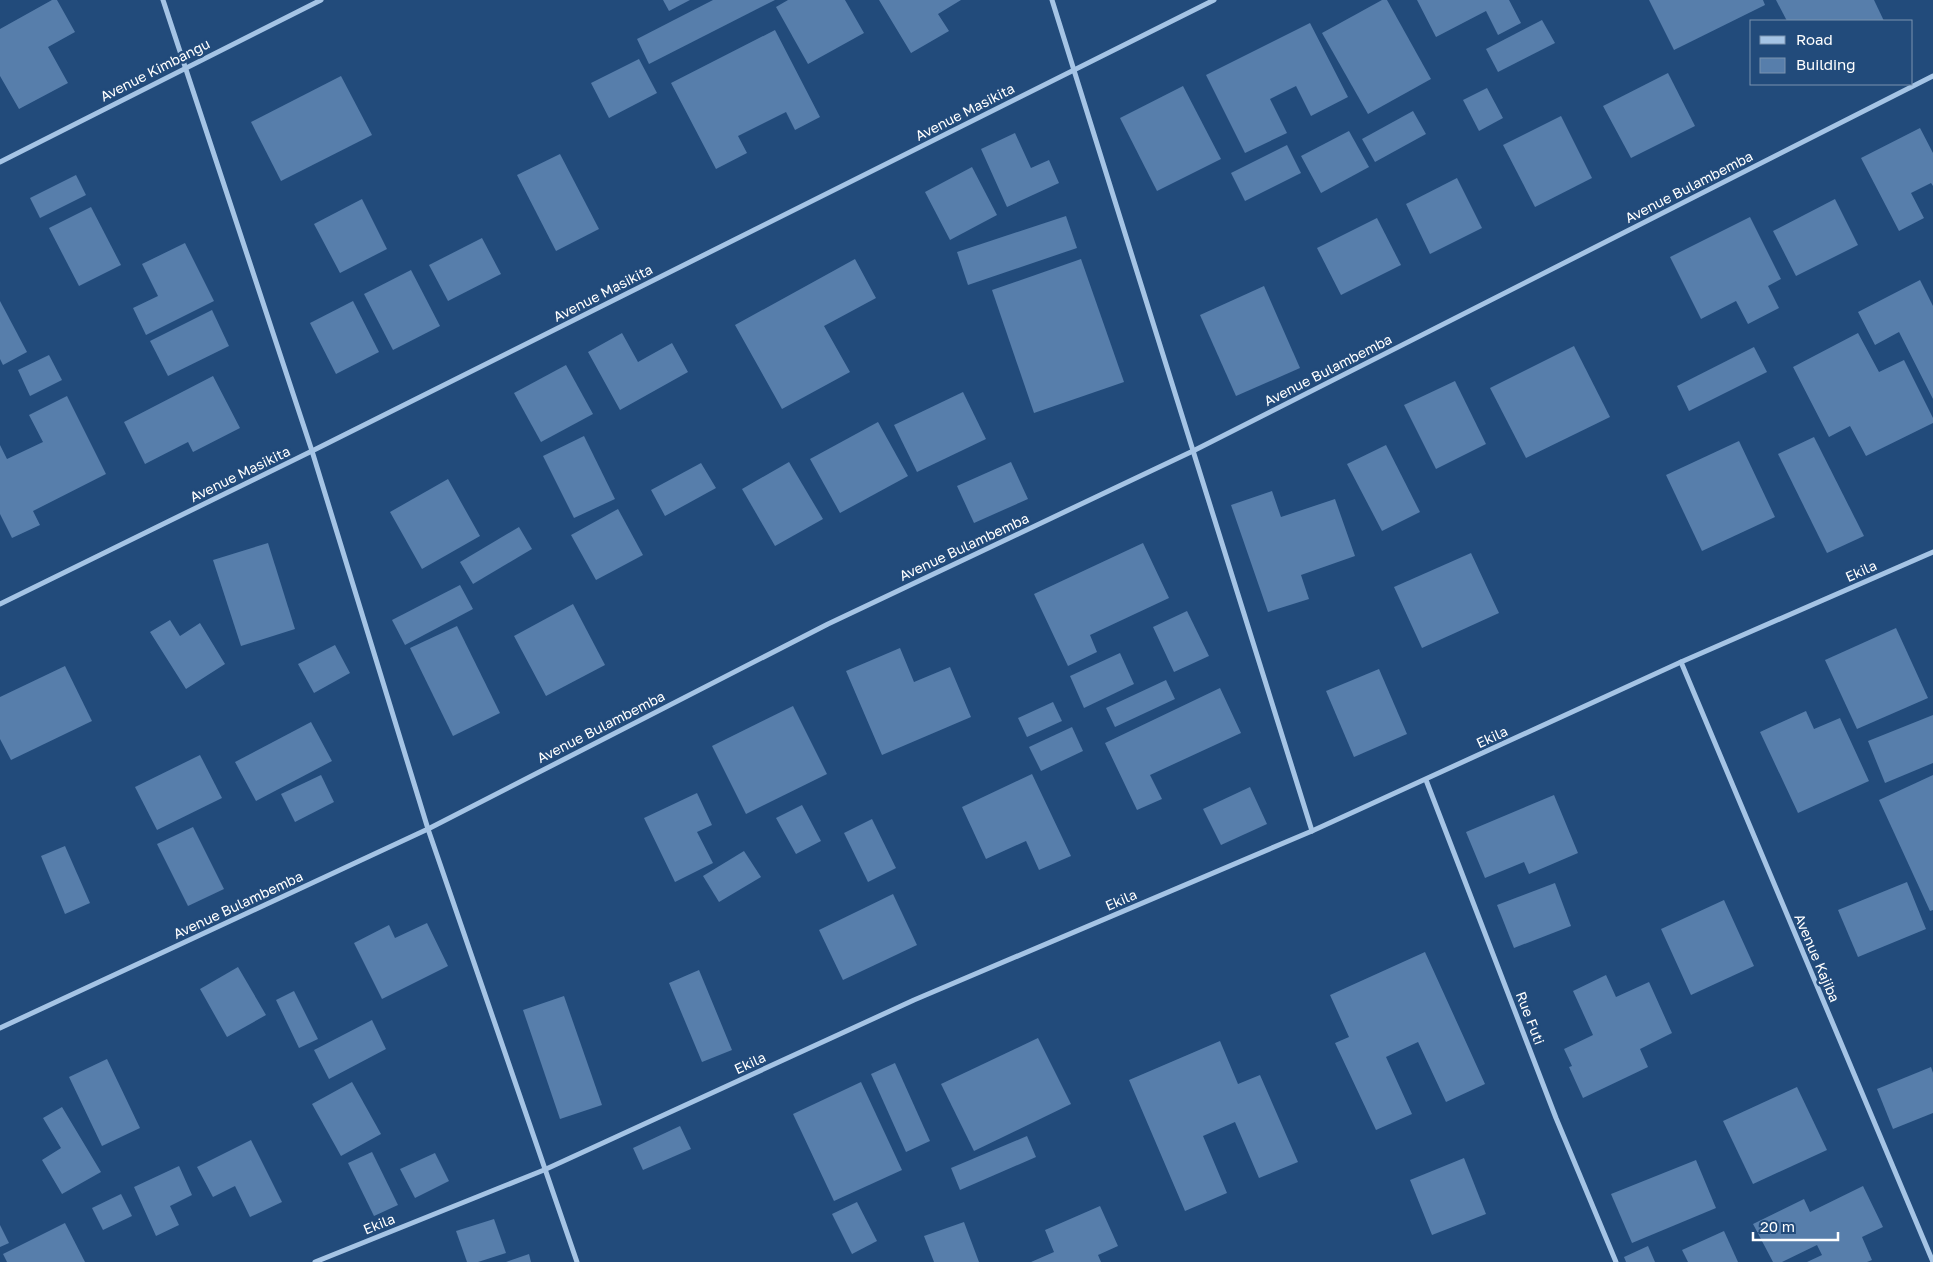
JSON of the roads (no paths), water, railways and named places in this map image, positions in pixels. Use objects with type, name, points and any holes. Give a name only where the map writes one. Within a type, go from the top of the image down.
[{"type":"street","points":[[163,0],[312,451],[428,829],[577,1262]]},
{"type":"street","name":"Avenue Kimbangu","points":[[0,162],[322,0]]},
{"type":"street","points":[[1052,0],[1312,831]]},
{"type":"street","name":"Avenue Masikita","points":[[0,604],[312,451],[1214,0]]},
{"type":"street","name":"Avenue Bulambemba","points":[[0,1028],[428,829],[828,624],[1193,451],[1933,76]]},
{"type":"street","name":"Ekila","points":[[315,1262],[544,1170],[914,1000],[1312,831],[1681,662],[1933,552]]},
{"type":"street","name":"Avenue Kajiba","points":[[1681,662],[1932,1262]]},
{"type":"street","name":"Rue Futi","points":[[1426,780],[1556,1118],[1616,1262]]}]
